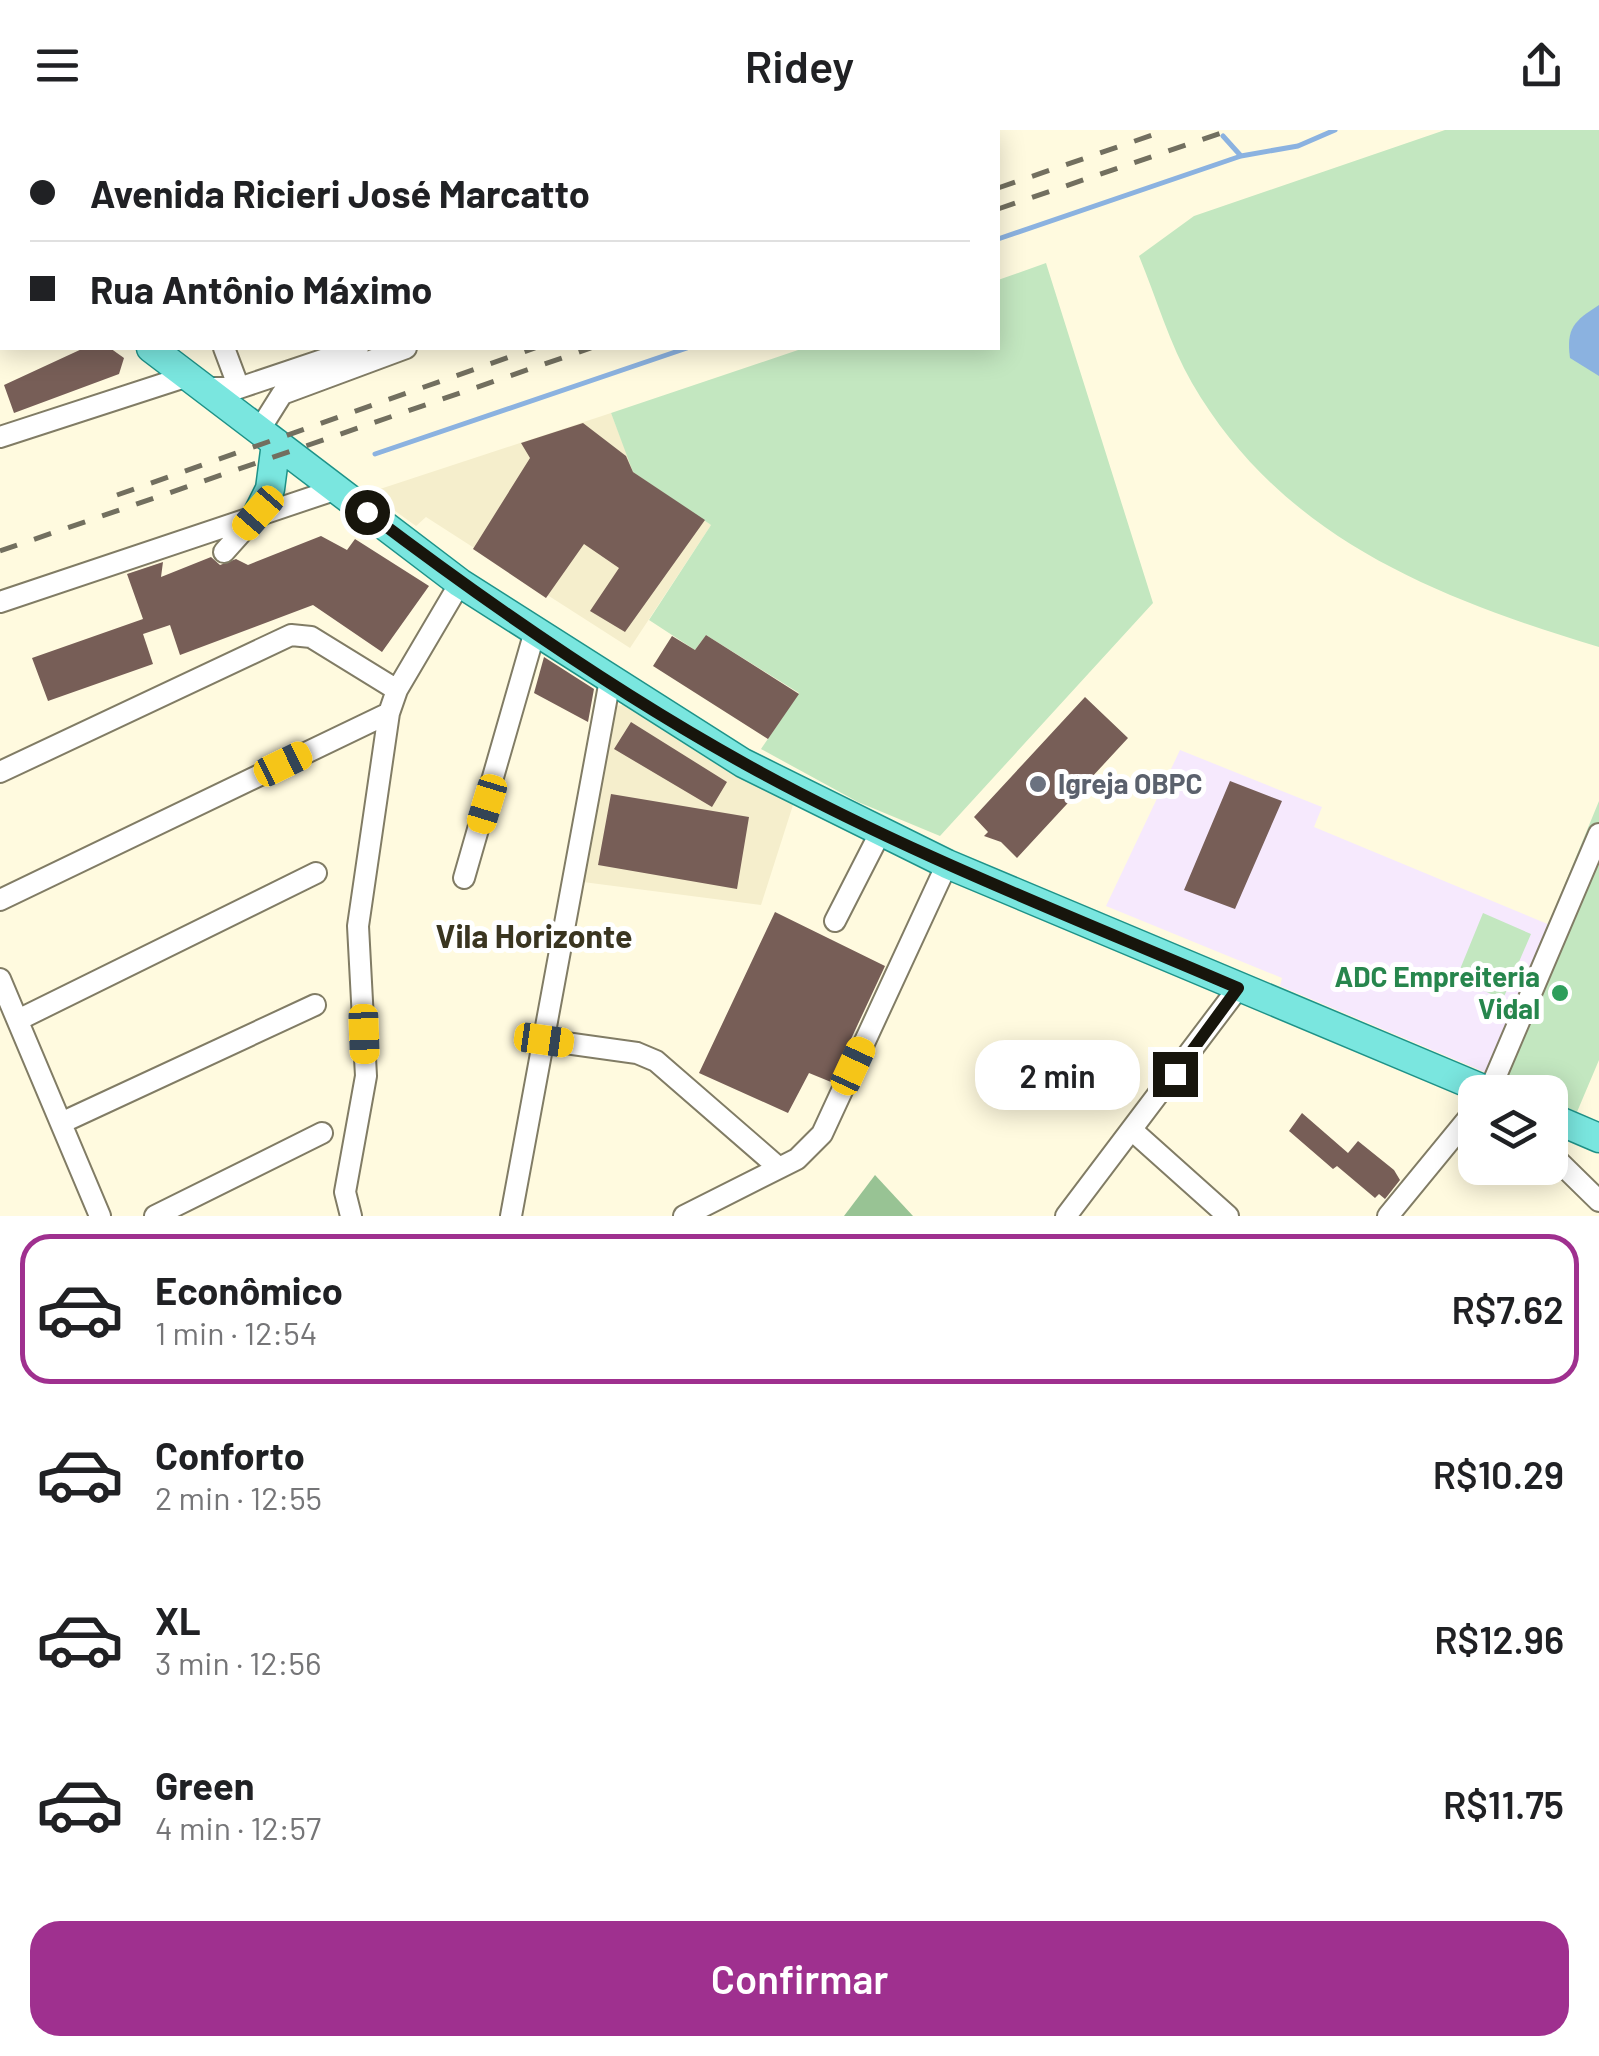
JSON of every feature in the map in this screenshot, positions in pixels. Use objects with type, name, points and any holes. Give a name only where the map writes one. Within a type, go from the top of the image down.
[{"type":"main road","points":[[154,350],[197,382],[200,393],[235,420],[268,436],[460,582],[743,764],[947,864],[1458,1079]]},
{"type":"main road","points":[[258,513],[270,490],[268,436]]},
{"type":"main road","points":[[1568,1125],[1599,1138]]},
{"type":"street","points":[[225,350],[239,388]]},
{"type":"street","points":[[0,437],[197,382],[239,388],[352,350]]},
{"type":"street","points":[[268,436],[282,394],[401,350]]},
{"type":"street","points":[[0,602],[336,489]]},
{"type":"street","points":[[224,552],[258,513]]},
{"type":"street","points":[[351,1216],[345,1192],[366,1076],[358,926],[389,713],[397,690],[460,582]]},
{"type":"street","points":[[464,878],[535,631]]},
{"type":"street","points":[[0,772],[291,635],[312,637],[397,690]]},
{"type":"street","points":[[511,1216],[610,680]]},
{"type":"street","points":[[0,900],[389,713]]},
{"type":"street","points":[[835,921],[880,833]]},
{"type":"street","points":[[1496,1075],[1599,834]]},
{"type":"street","points":[[684,1216],[810,1150],[822,1134],[947,864]]},
{"type":"street","points":[[18,1020],[316,874]]},
{"type":"street","points":[[0,979],[100,1216]]},
{"type":"street","points":[[1066,1216],[1238,988]]},
{"type":"street","points":[[61,1124],[316,1006]]},
{"type":"street","points":[[544,1040],[636,1053],[656,1060],[778,1167]]},
{"type":"street","points":[[1388,1216],[1458,1131]]},
{"type":"street","points":[[1133,1132],[1228,1216]]},
{"type":"street","points":[[154,1216],[322,1133]]},
{"type":"street","points":[[1568,1171],[1599,1201]]},
{"type":"shaded area","points":[[611,413],[634,472],[711,525],[630,648],[426,517],[416,526],[373,495],[377,490]]},
{"type":"shaded area","points":[[623,705],[793,805],[761,905],[583,882],[615,706]]},
{"type":"shaded area","points":[[1180,750],[1322,807],[1314,827],[1550,925],[1487,1073],[1280,986],[1282,978],[1106,906]]},
{"type":"green space","points":[[1445,130],[1599,130],[1599,647],[1480,607],[1423,583],[1368,555],[1318,522],[1271,483],[1229,437],[1192,383],[1139,256],[1194,216]]},
{"type":"green space","points":[[1046,263],[1153,603],[940,836],[858,802],[761,749],[799,693],[706,635],[695,650],[649,620],[711,525],[633,472],[611,413],[798,350],[1000,350],[1000,279]]},
{"type":"green space","name":"ADC Empreiteria Vidal","points":[[1599,801],[1599,1060],[1577,1112],[1568,1108],[1568,1075],[1487,1073]]},
{"type":"green space","points":[[1483,913],[1531,934],[1503,999],[1456,979]]},
{"type":"green space","points":[[875,1175],[913,1216],[844,1216]]},
{"type":"water","points":[[1599,305],[1599,376],[1570,358],[1569,339],[1574,326]]},
{"type":"building","points":[[80,350],[113,350],[124,358],[119,374],[14,413],[4,385]]},
{"type":"building","points":[[583,423],[626,456],[633,472],[705,520],[625,632],[590,611],[619,568],[584,544],[546,598],[473,549],[530,458],[521,443]]},
{"type":"building","points":[[321,536],[347,550],[355,539],[429,586],[382,652],[313,605],[180,655],[170,625],[143,634],[153,664],[48,701],[32,658],[143,619],[127,574],[163,562],[161,577],[211,557],[220,565],[236,559],[248,565]]},
{"type":"building","points":[[706,635],[799,694],[768,739],[653,666],[672,636],[695,650]]},
{"type":"building","points":[[544,657],[594,689],[588,722],[534,693]]},
{"type":"building","points":[[1085,697],[1128,738],[1017,858],[1001,842],[984,836],[988,832],[974,817]]},
{"type":"building","points":[[631,722],[727,782],[712,807],[614,749]]},
{"type":"building","points":[[1230,781],[1282,801],[1235,909],[1184,890]]},
{"type":"building","points":[[611,794],[749,817],[737,889],[598,865]]},
{"type":"building","points":[[775,912],[885,966],[831,1082],[809,1073],[788,1113],[699,1073]]},
{"type":"building","points":[[1302,1113],[1348,1153],[1358,1141],[1394,1170],[1400,1180],[1385,1199],[1379,1194],[1375,1198],[1337,1166],[1333,1169],[1289,1131]]},
{"type":"waterway","points":[[1000,238],[1241,156],[1298,146],[1335,130]]},
{"type":"waterway","points":[[1223,136],[1241,156]]},
{"type":"waterway","points":[[375,454],[681,350]]},
{"type":"railway","points":[[1000,187],[1167,130]]},
{"type":"railway","points":[[1000,208],[1230,130]]},
{"type":"railway","points":[[117,495],[529,350]]},
{"type":"railway","points":[[0,551],[585,350]]},
{"type":"place","name":"Igreja OBPC","points":[[1038,784]]},
{"type":"place","name":"ADC Empreiteria Vidal","points":[[1560,993]]},
{"type":"district","name":"Vila Horizonte","points":[[534,937]]},
{"type":"route","points":[[367,512],[460,582],[743,764],[947,864],[1238,988],[1175,1074]]}]
